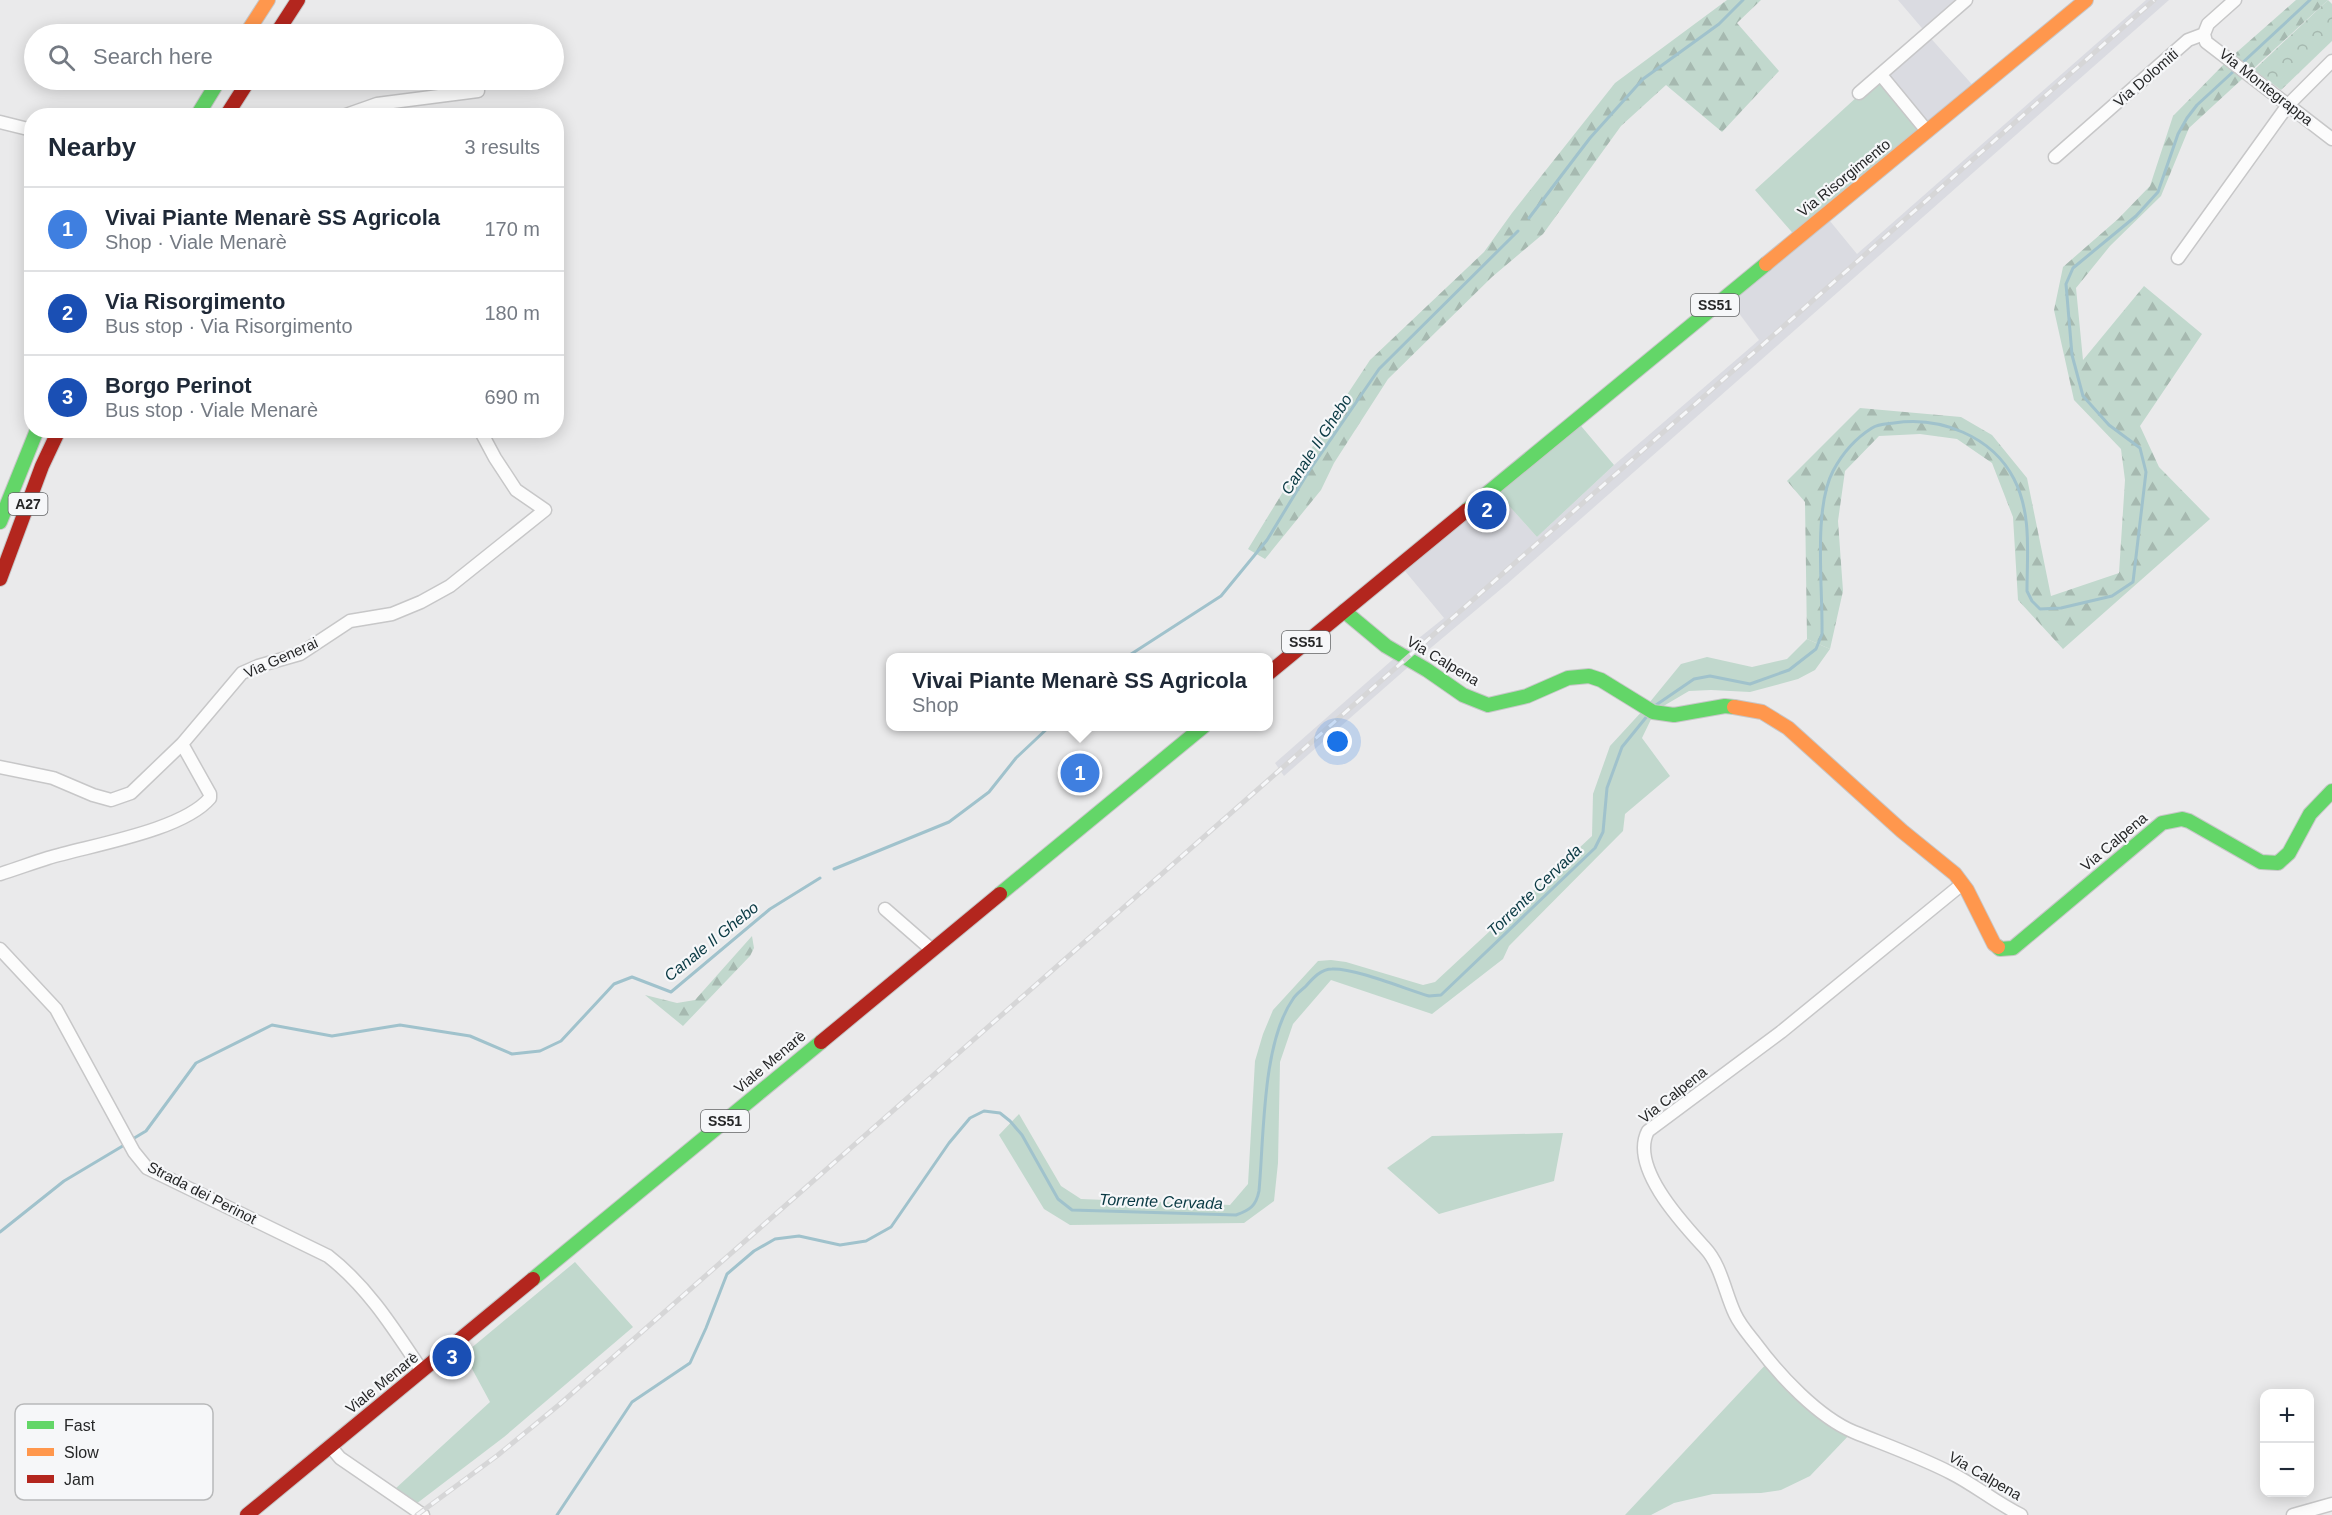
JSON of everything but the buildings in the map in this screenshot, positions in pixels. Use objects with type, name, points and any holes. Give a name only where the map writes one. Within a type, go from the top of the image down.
[{"type":"main road","points":[[252,24],[268,0]]},
{"type":"main road","points":[[282,24],[298,0]]},
{"type":"main road","name":"Via Risorgimento","points":[[1344,611],[2086,0]]},
{"type":"main road","points":[[202,108],[213,90]]},
{"type":"main road","points":[[231,108],[243,90]]},
{"type":"main road","name":"A27","points":[[0,522],[33,438]]},
{"type":"main road","name":"A27","points":[[0,579],[42,466],[55,438]]},
{"type":"main road","name":"SS51","points":[[1273,669],[1344,611]]},
{"type":"main road","name":"Via Calpena","points":[[1344,611],[1386,646],[1463,695],[1488,705],[1527,696],[1568,678],[1589,676],[1601,680],[1649,710],[1674,715],[1725,706],[1762,712],[1788,728],[1811,747],[1902,831],[1954,874],[1971,897],[1994,944],[2000,949],[2013,948],[2162,823],[2182,819],[2189,821],[2261,862],[2268,865],[2278,864],[2285,859],[2304,821],[2332,791]]},
{"type":"main road","name":"Viale Menarè","points":[[247,1515],[1198,731]]},
{"type":"street","points":[[1859,93],[1966,0]]},
{"type":"street","name":"Via Dolomiti","points":[[2055,157],[2188,40],[2204,34],[2208,24],[2235,0]]},
{"type":"street","name":"Via Montegrappa","points":[[2204,34],[2206,42],[2332,139]]},
{"type":"street","points":[[2178,258],[2288,105],[2332,61]]},
{"type":"street","points":[[1881,75],[1927,131]]},
{"type":"street","points":[[366,108],[377,104],[478,91]]},
{"type":"street","points":[[0,122],[24,128]]},
{"type":"street","name":"Via Generai","points":[[0,767],[53,778],[111,800],[131,794],[182,744],[242,674],[258,666],[300,654],[350,621],[392,614],[421,602],[450,586],[545,510],[516,490],[484,438]]},
{"type":"street","points":[[0,874],[168,824],[204,806],[210,794],[182,744]]},
{"type":"street","name":"Via Calpena","points":[[1961,885],[1781,1032],[1648,1131],[1643,1140],[1644,1153],[1658,1190],[1672,1211],[1712,1258],[1736,1316],[1781,1376],[1811,1402],[1853,1431],[1951,1473],[2021,1515]]},
{"type":"street","points":[[885,909],[932,951]]},
{"type":"street","name":"Strada dei Perinot","points":[[0,949],[56,1009],[134,1152],[147,1168],[328,1256],[348,1272],[376,1303],[422,1371]]},
{"type":"street","points":[[330,1446],[340,1458],[423,1515]]},
{"type":"street","points":[[2293,1515],[2332,1504]]},
{"type":"shaded area","points":[[1898,0],[1966,0],[1927,34]]},
{"type":"shaded area","points":[[2146,0],[2169,0],[1507,584],[1284,776],[1275,763],[1399,654],[1444,618],[1400,565],[1493,488],[1537,537],[1614,465],[1759,340],[1726,296],[1825,215],[1857,254]]},
{"type":"shaded area","points":[[1927,34],[1977,90],[1927,131],[1881,75]]},
{"type":"green space","points":[[1727,0],[1761,0],[1737,23],[1779,71],[1722,132],[1666,85],[1621,126],[1543,234],[1492,277],[1388,379],[1334,463],[1321,490],[1265,559],[1248,549],[1370,360],[1484,252],[1615,83]]},
{"type":"green space","points":[[2296,0],[2328,0],[2189,128],[2161,196],[2110,246],[2076,288],[2083,360],[2144,286],[2202,334],[2140,426],[2159,467],[2210,519],[2063,649],[2018,600],[2013,517],[1992,463],[1957,439],[1920,434],[1879,436],[1845,471],[1838,521],[1843,591],[1830,649],[1807,639],[1805,502],[1787,481],[1860,408],[1961,417],[1992,435],[2027,478],[2051,596],[2119,573],[2125,480],[2121,449],[2074,400],[2054,310],[2063,267],[2118,219],[2150,186],[2173,116],[2229,59]]},
{"type":"green space","points":[[2328,0],[2332,4],[2332,41],[2281,90],[2254,70]]},
{"type":"green space","points":[[1881,75],[1927,131],[1797,238],[1755,190]]},
{"type":"green space","points":[[1576,420],[1614,465],[1537,537],[1493,488]]},
{"type":"green space","points":[[1807,639],[1830,649],[1815,670],[1798,679],[1750,692],[1689,691],[1655,711],[1642,738],[1670,776],[1625,814],[1623,831],[1509,946],[1503,959],[1432,1014],[1331,980],[1293,1024],[1280,1062],[1278,1163],[1274,1201],[1244,1223],[1070,1225],[1044,1209],[999,1135],[1019,1114],[1061,1186],[1081,1199],[1230,1205],[1248,1184],[1255,1061],[1263,1034],[1273,1010],[1318,961],[1346,962],[1423,985],[1435,982],[1592,836],[1593,794],[1610,746],[1681,664],[1707,657],[1752,667],[1787,659]]},
{"type":"green space","points":[[752,936],[754,948],[750,956],[683,1026],[645,995],[677,1003],[695,1000]]},
{"type":"green space","points":[[1563,1133],[1554,1181],[1439,1214],[1387,1168],[1432,1136]]},
{"type":"green space","points":[[575,1262],[633,1327],[504,1437],[416,1504],[395,1489],[490,1402],[464,1354]]},
{"type":"green space","points":[[1769,1361],[1781,1375],[1853,1431],[1810,1476],[1781,1490],[1761,1493],[1713,1494],[1674,1503],[1651,1515],[1625,1515]]},
{"type":"waterway","name":"Canale Il Ghebo","points":[[1529,218],[1590,138],[1643,79],[1719,24],[1743,0]]},
{"type":"waterway","name":"Torrente Cervada","points":[[2240,65],[2310,0]]},
{"type":"waterway","name":"Torrente Cervada","points":[[1656,705],[1694,679],[1710,676],[1750,684],[1789,670],[1816,649],[1822,634],[1820,550],[1823,506],[1827,487],[1833,471],[1850,447],[1866,432],[1880,425],[1911,422],[1946,426],[1978,441],[2004,464],[2014,479],[2024,506],[2027,534],[2027,591],[2032,601],[2040,609],[2061,608],[2112,596],[2133,582],[2146,472],[2140,448],[2109,425],[2083,396],[2072,355],[2066,284],[2073,268],[2136,216],[2158,192],[2178,134],[2187,118],[2197,105],[2235,70]]},
{"type":"waterway","name":"Canale Il Ghebo","points":[[1133,653],[1221,596],[1267,540],[1309,471],[1379,369],[1518,231]]},
{"type":"waterway","name":"Torrente Cervada","points":[[557,1515],[632,1402],[690,1363],[727,1274],[754,1251],[775,1239],[799,1236],[840,1245],[866,1241],[891,1227],[949,1143],[970,1118],[984,1111],[1000,1113],[1010,1121],[1022,1135],[1058,1199],[1072,1210],[1236,1215],[1249,1209],[1254,1204],[1259,1191],[1266,1091],[1275,1040],[1294,997],[1318,975],[1332,969],[1366,975],[1429,996],[1441,995],[1595,848],[1603,832],[1607,788],[1622,747],[1648,715]]},
{"type":"waterway","name":"Canale Il Ghebo","points":[[834,869],[949,822],[989,792],[1016,758],[1045,731]]},
{"type":"waterway","name":"Canale Il Ghebo","points":[[131,1140],[146,1131],[196,1063],[272,1025],[332,1036],[400,1025],[470,1036],[512,1054],[540,1051],[561,1041],[614,984],[632,977],[671,992],[770,909],[820,878]]},
{"type":"waterway","name":"Canale Il Ghebo","points":[[0,1232],[64,1181],[126,1144]]},
{"type":"railway","points":[[417,1515],[498,1455],[560,1404],[2154,0]]},
{"type":"traffic: fast","points":[[202,108],[213,90]]},
{"type":"traffic: fast","points":[[1467,510],[1766,264]]},
{"type":"traffic: fast","points":[[0,522],[34,438]]},
{"type":"traffic: fast","points":[[1344,611],[1386,646],[1463,695],[1488,705],[1527,696],[1568,678],[1589,676],[1601,680],[1653,712],[1674,715],[1725,706],[1734,707]]},
{"type":"traffic: fast","points":[[1000,894],[1198,731]]},
{"type":"traffic: fast","points":[[1998,947],[2000,949],[2013,948],[2162,823],[2182,819],[2189,821],[2261,862],[2278,863],[2289,853],[2310,814],[2332,791]]},
{"type":"traffic: fast","points":[[533,1279],[821,1042]]},
{"type":"traffic: slow","points":[[252,24],[268,0]]},
{"type":"traffic: slow","points":[[1766,264],[2086,0]]},
{"type":"traffic: slow","points":[[1734,707],[1762,712],[1788,728],[1902,831],[1955,874],[1967,890],[1994,944],[1998,947]]},
{"type":"traffic: jam","points":[[282,24],[298,0]]},
{"type":"traffic: jam","points":[[231,108],[243,90]]},
{"type":"traffic: jam","points":[[0,579],[42,466],[55,438]]},
{"type":"traffic: jam","points":[[1273,670],[1467,510]]},
{"type":"traffic: jam","points":[[821,1042],[1000,894]]},
{"type":"traffic: jam","points":[[247,1515],[533,1279]]},
{"type":"place","name":"Via Risorgimento","points":[[1487,510]]},
{"type":"place","name":"Vivai Piante Menarè SS Agricola","points":[[1080,773]]},
{"type":"place","name":"Borgo Perinot","points":[[452,1357]]}]
